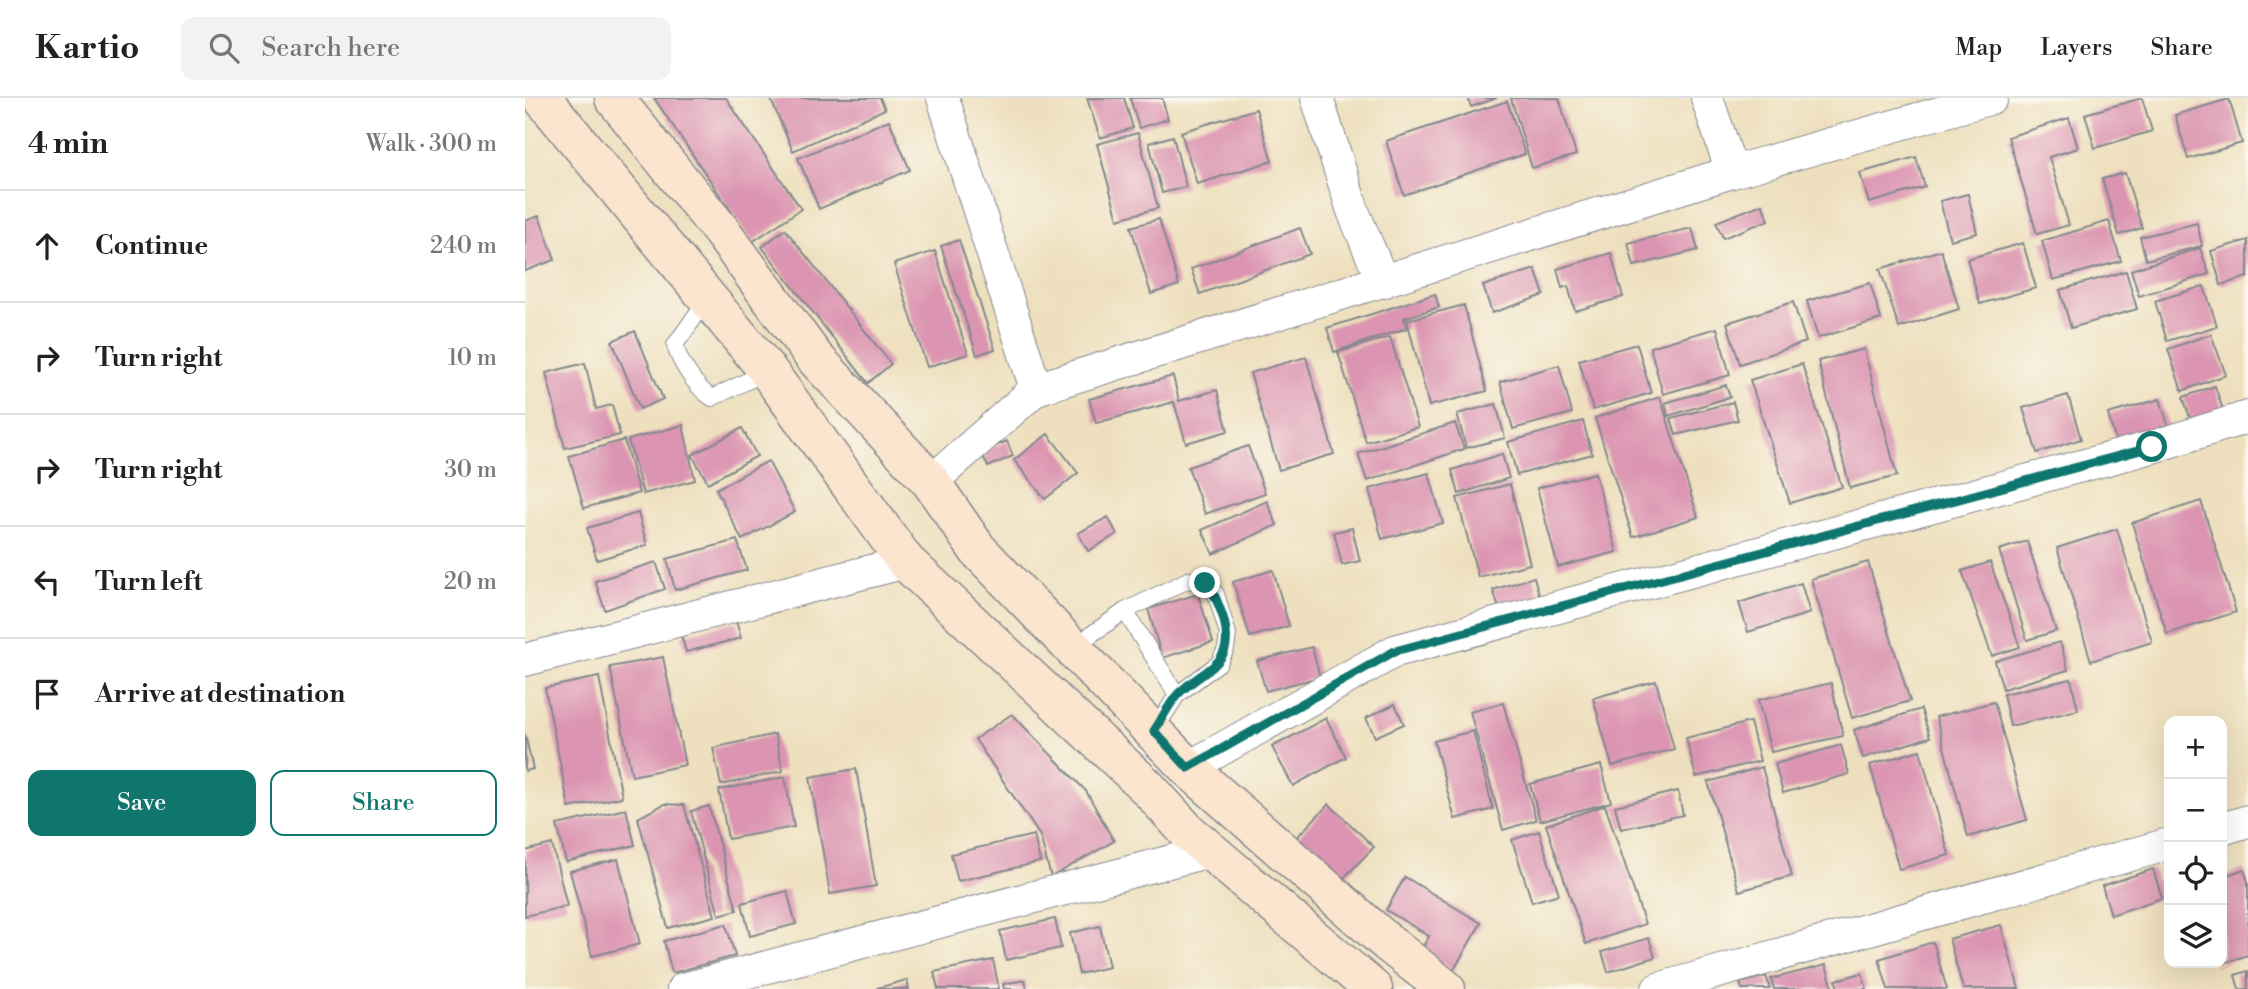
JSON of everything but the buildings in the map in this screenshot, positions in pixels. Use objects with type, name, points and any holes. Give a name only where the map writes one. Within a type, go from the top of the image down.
[{"type":"main road","points":[[543,98],[768,371],[906,562],[1147,787],[1187,831],[1373,989]]},
{"type":"main road","points":[[614,98],[722,232],[814,356],[931,482],[978,550],[1188,768],[1388,943],[1447,989]]},
{"type":"street","points":[[943,98],[1036,389]]},
{"type":"street","points":[[1317,98],[1353,211],[1383,282]]},
{"type":"street","points":[[1707,98],[1732,172]]},
{"type":"street","points":[[931,482],[1036,389],[1732,172],[1992,98]]},
{"type":"street","points":[[1188,768],[1395,651],[2152,447],[2248,417]]},
{"type":"street","points":[[525,660],[906,562]]},
{"type":"street","points":[[2227,827],[2248,821]]},
{"type":"street","points":[[1658,989],[2164,845]]},
{"type":"street","points":[[683,989],[1210,851]]},
{"type":"lane","points":[[708,298],[675,345],[677,353],[705,393],[712,398],[725,394],[768,371]]},
{"type":"lane","points":[[1073,647],[1125,611],[1188,580],[1205,583],[1216,594],[1228,634],[1226,649],[1219,663],[1177,695],[1154,731]]},
{"type":"lane","points":[[1125,611],[1177,695]]},
{"type":"route","points":[[1205,583],[1216,594],[1228,634],[1226,649],[1219,663],[1177,695],[1154,731],[1188,768],[1395,651],[2152,447]]}]
